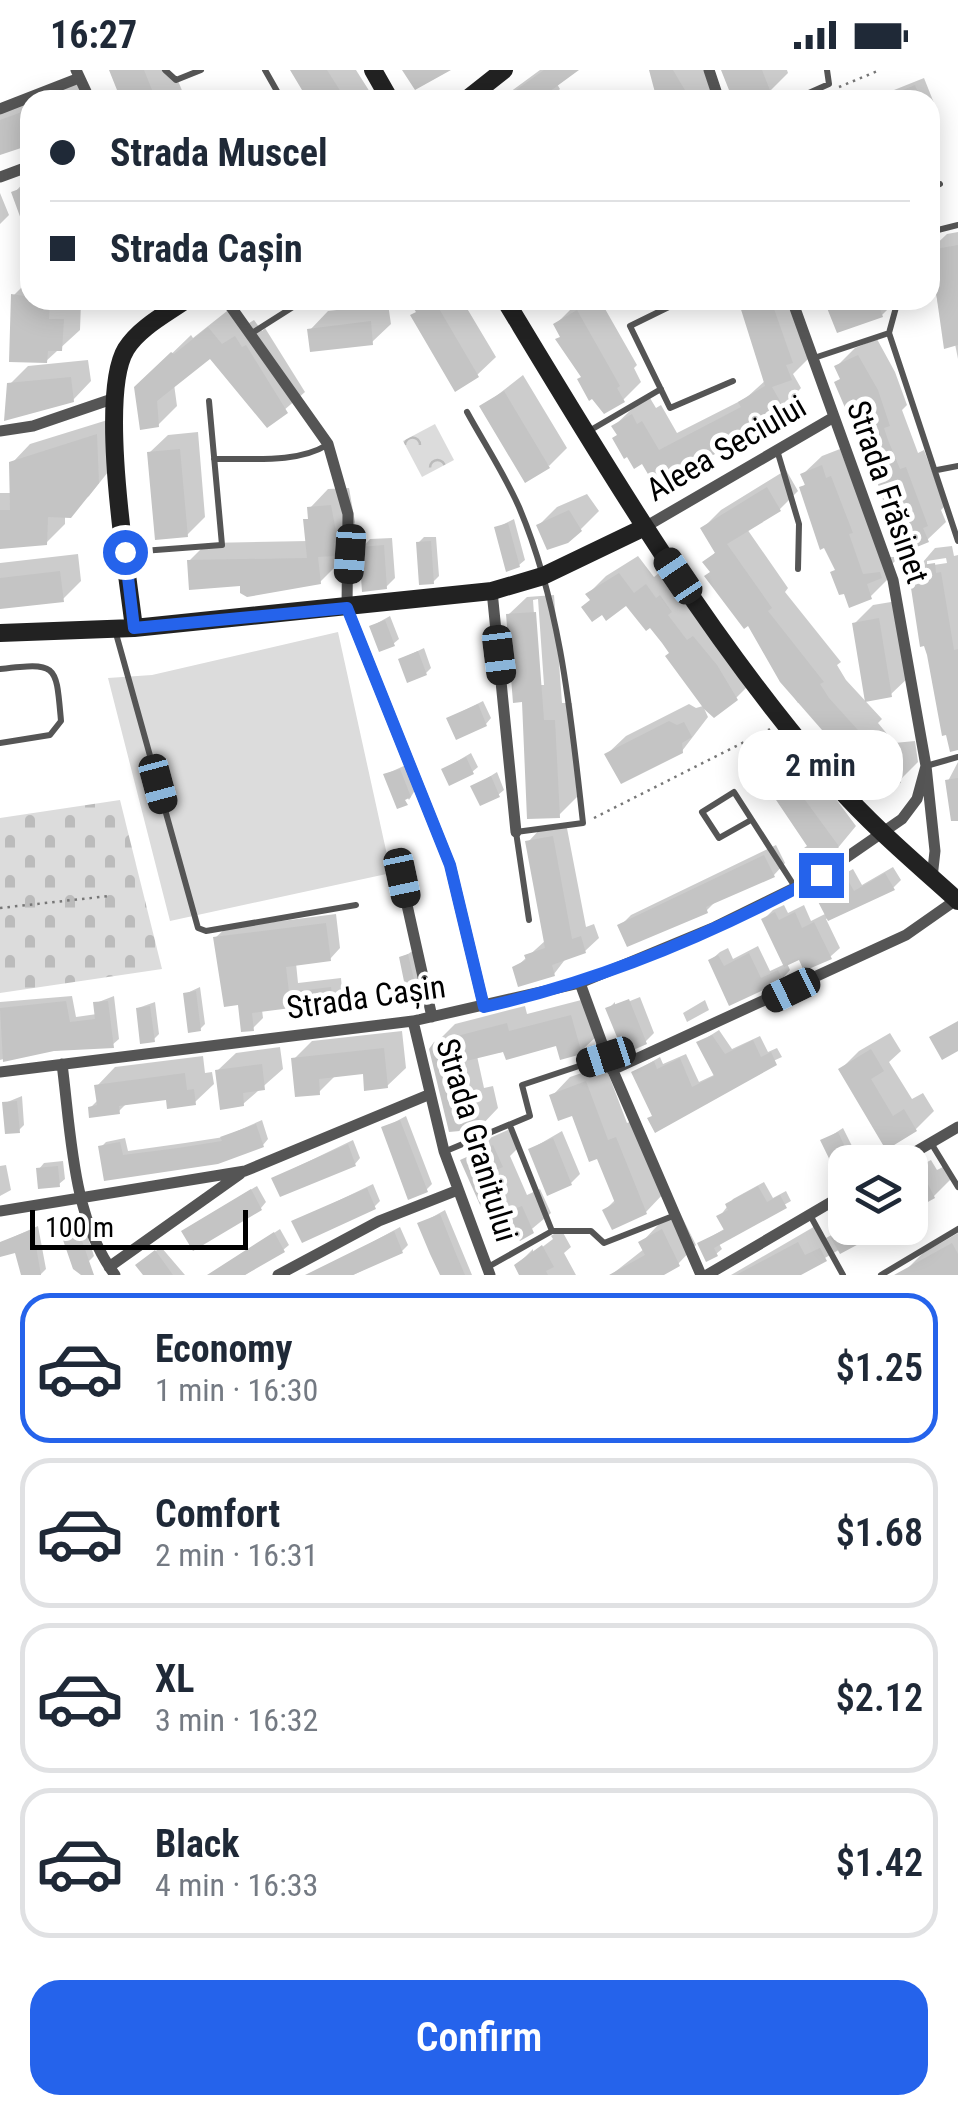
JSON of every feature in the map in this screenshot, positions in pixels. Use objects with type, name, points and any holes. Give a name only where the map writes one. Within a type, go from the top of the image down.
[{"type":"street","points":[[479,90],[504,70]]},
{"type":"street","points":[[41,90],[77,74]]},
{"type":"street","points":[[134,628],[115,398],[118,371],[128,346],[173,310]]},
{"type":"street","points":[[234,310],[328,444],[348,514],[347,608],[450,865],[484,1007]]},
{"type":"street","points":[[510,310],[645,527],[784,722],[884,833],[957,900],[906,935],[612,1070]]},
{"type":"street","name":"Strada Frăsinet","points":[[795,310],[892,580],[926,766],[934,851],[932,878]]},
{"type":"street","points":[[0,431],[34,426],[115,398]]},
{"type":"street","name":"Aleea Seciului","points":[[645,527],[834,417]]},
{"type":"street","points":[[0,634],[134,628],[492,591],[543,576],[645,527]]},
{"type":"street","points":[[492,591],[516,832]]},
{"type":"street","points":[[884,833],[913,808],[926,766]]},
{"type":"street","name":"Strada Cașin","points":[[0,1072],[412,1021],[580,983],[796,888],[884,833]]},
{"type":"street","points":[[402,878],[432,1017]]},
{"type":"street","points":[[580,983],[606,1057],[673,1216],[704,1275],[828,1204]]},
{"type":"street","name":"Strada Granitului","points":[[412,1021],[444,1151],[489,1271]]},
{"type":"street","points":[[62,1064],[82,1198],[112,1271],[245,1171]]},
{"type":"street","points":[[0,1211],[245,1171],[428,1096]]},
{"type":"street","points":[[928,1145],[958,1127]]},
{"type":"street","points":[[278,1275],[379,1221],[458,1190]]},
{"type":"lane","points":[[165,70],[176,80],[201,70]]},
{"type":"lane","points":[[812,90],[830,80],[827,70]]},
{"type":"lane","points":[[252,333],[288,310]]},
{"type":"lane","points":[[663,310],[630,326],[670,408],[733,381]]},
{"type":"lane","points":[[896,310],[890,333],[958,541]]},
{"type":"lane","points":[[812,358],[890,333]]},
{"type":"lane","points":[[586,433],[661,388]]},
{"type":"lane","points":[[125,552],[222,546],[209,401]]},
{"type":"lane","points":[[467,412],[518,505],[543,576],[568,697],[584,823],[516,832],[529,920]]},
{"type":"lane","points":[[214,458],[315,452],[328,444]]},
{"type":"lane","points":[[777,450],[799,524],[798,569]]},
{"type":"lane","points":[[937,470],[958,466]]},
{"type":"lane","points":[[115,628],[198,928],[206,931],[356,905]]},
{"type":"lane","points":[[0,668],[42,664],[52,668],[57,676],[61,721],[50,735],[0,743]]},
{"type":"lane","points":[[926,766],[958,757]]},
{"type":"lane","points":[[752,820],[719,838],[702,812],[734,792],[796,888]]},
{"type":"lane","points":[[444,1151],[511,1128],[530,1116],[522,1085],[606,1057]]},
{"type":"lane","points":[[511,1128],[552,1231]]},
{"type":"lane","points":[[932,1143],[958,1187]]},
{"type":"lane","points":[[810,1215],[844,1275]]},
{"type":"lane","points":[[489,1271],[552,1231],[592,1231],[604,1243],[673,1216]]},
{"type":"lane","points":[[881,1275],[958,1230]]},
{"type":"path","points":[[830,80],[839,87],[880,70]]},
{"type":"path","points":[[584,823],[784,722]]},
{"type":"path","points":[[0,908],[110,896]]},
{"type":"green space","points":[[435,424],[454,460],[422,477],[403,441]]},
{"type":"green space","points":[[338,632],[391,873],[170,921],[108,678],[152,675]]},
{"type":"green space","points":[[120,800],[162,969],[0,993],[0,818]]},
{"type":"building","points":[[109,70],[144,70],[152,90],[117,90]]},
{"type":"building","points":[[290,70],[327,70],[340,90],[302,90]]},
{"type":"building","points":[[402,70],[451,70],[415,90]]},
{"type":"building","points":[[544,70],[579,70],[552,90],[516,90]]},
{"type":"building","points":[[649,70],[673,70],[685,90],[654,90]]},
{"type":"building","points":[[721,70],[762,70],[770,90],[729,90]]},
{"type":"building","points":[[20,113],[20,148],[0,155],[0,120]]},
{"type":"building","points":[[20,189],[20,216],[11,192]]},
{"type":"building","points":[[958,245],[958,345],[944,349],[938,310],[940,248]]},
{"type":"building","points":[[11,294],[20,295],[20,310],[49,310],[49,319],[64,319],[62,351],[48,351],[47,363],[9,362]]},
{"type":"building","points":[[440,310],[479,377],[455,392],[410,315]]},
{"type":"building","points":[[577,310],[625,402],[604,414],[592,399],[589,401],[577,379],[581,377],[555,339],[560,337],[553,324]]},
{"type":"building","points":[[741,310],[774,310],[793,363],[786,365],[792,380],[772,387],[784,408],[775,413],[778,417],[753,431],[750,426],[724,441],[713,450],[715,454],[655,486],[642,464],[634,469],[627,457],[624,459],[612,438],[617,435],[611,426],[632,414],[637,424],[642,421],[659,450],[741,407],[738,402],[765,386]]},
{"type":"building","points":[[828,310],[881,310],[883,317],[837,333]]},
{"type":"building","points":[[371,321],[373,345],[310,352],[307,329]]},
{"type":"building","points":[[208,327],[222,344],[235,336],[242,347],[246,345],[288,413],[267,428],[210,359],[157,401],[159,427],[140,430],[134,387],[171,352],[174,354]]},
{"type":"building","points":[[858,355],[878,390],[890,426],[884,428],[888,440],[900,469],[906,467],[928,526],[923,528],[929,542],[907,551],[888,516],[863,436],[858,438],[834,382],[840,379],[834,366]]},
{"type":"building","points":[[71,377],[74,402],[4,421],[7,383]]},
{"type":"building","points":[[504,391],[550,468],[525,483],[479,406]]},
{"type":"building","points":[[97,434],[99,483],[71,518],[48,517],[47,545],[0,549],[0,510],[10,510],[9,462]]},
{"type":"building","points":[[180,449],[188,537],[155,540],[147,452]]},
{"type":"building","points":[[822,465],[826,478],[831,476],[853,533],[849,534],[863,574],[880,572],[882,578],[867,584],[872,599],[849,608],[844,594],[839,595],[830,572],[835,570],[824,548],[820,550],[799,487],[805,485],[800,474]]},
{"type":"building","points":[[767,487],[781,511],[727,544],[772,608],[768,611],[824,682],[820,684],[829,698],[866,739],[861,742],[870,754],[876,760],[897,758],[901,783],[871,789],[846,760],[841,763],[824,741],[829,738],[780,682],[748,626],[744,629],[704,576],[710,572],[702,562],[715,553],[700,528]]},
{"type":"building","points":[[331,505],[338,542],[334,543],[335,556],[318,557],[321,584],[247,597],[240,593],[240,586],[189,590],[187,560],[307,558],[303,519],[308,519],[307,507]]},
{"type":"building","points":[[569,510],[582,531],[568,543],[547,550],[536,525]]},
{"type":"building","points":[[508,523],[520,567],[506,572],[494,527]]},
{"type":"building","points":[[431,541],[434,584],[419,585],[416,542]]},
{"type":"building","points":[[384,545],[387,589],[362,592],[359,547]]},
{"type":"building","points":[[935,563],[936,573],[941,572],[954,650],[958,649],[958,750],[950,752],[946,735],[942,736],[927,655],[924,646],[920,647],[909,575],[916,574],[914,566]]},
{"type":"building","points":[[60,571],[64,602],[0,609],[0,578]]},
{"type":"building","points":[[619,573],[634,593],[646,584],[656,598],[660,595],[672,612],[668,615],[687,640],[693,636],[717,665],[738,700],[714,718],[665,656],[669,653],[662,643],[650,628],[646,631],[626,606],[606,621],[602,615],[592,622],[581,607],[590,600],[585,594]]},
{"type":"building","points":[[536,612],[544,720],[555,720],[560,818],[527,819],[522,702],[513,703],[506,614]]},
{"type":"building","points":[[879,618],[892,697],[865,702],[852,623]]},
{"type":"building","points":[[385,620],[395,646],[379,652],[369,626]]},
{"type":"building","points":[[418,651],[427,675],[407,683],[398,659]]},
{"type":"building","points":[[478,704],[487,726],[456,740],[446,718]]},
{"type":"building","points":[[669,721],[677,725],[684,722],[692,737],[682,743],[683,753],[621,784],[604,754]]},
{"type":"building","points":[[763,744],[772,756],[776,752],[790,772],[786,774],[838,845],[839,851],[815,868],[801,850],[807,846],[768,788],[763,791],[749,771],[752,769],[744,758]]},
{"type":"building","points":[[466,757],[474,774],[449,786],[441,769]]},
{"type":"building","points":[[400,769],[411,797],[405,800],[408,805],[397,809],[383,774]]},
{"type":"building","points":[[491,776],[500,797],[480,806],[470,786]]},
{"type":"building","points":[[958,778],[958,821],[951,821],[945,780]]},
{"type":"building","points":[[553,836],[572,939],[581,936],[586,953],[552,965],[555,976],[518,987],[512,967],[526,960],[524,955],[545,948],[525,841]]},
{"type":"building","points":[[764,855],[775,877],[706,907],[708,913],[627,947],[617,925]]},
{"type":"building","points":[[885,873],[895,890],[828,921],[813,892],[845,875],[854,891]]},
{"type":"building","points":[[775,912],[779,920],[795,912],[802,928],[814,922],[832,959],[804,971],[799,960],[784,967],[761,919]]},
{"type":"building","points":[[326,923],[331,961],[286,967],[289,992],[331,987],[334,1013],[303,1016],[299,1007],[252,1013],[254,1031],[241,1032],[238,1005],[224,1007],[213,937]]},
{"type":"building","points":[[749,953],[761,978],[778,970],[783,981],[729,1006],[708,960],[718,955],[724,966]]},
{"type":"building","points":[[408,954],[416,988],[406,991],[399,957]]},
{"type":"building","points":[[196,991],[201,1031],[188,1033],[183,993]]},
{"type":"building","points":[[629,999],[647,1044],[624,1054],[605,1008]]},
{"type":"building","points":[[66,1001],[70,1022],[95,1019],[93,1002],[108,1001],[114,1048],[54,1051],[3,1062],[0,1008]]},
{"type":"building","points":[[150,1006],[155,1042],[140,1044],[136,1008]]},
{"type":"building","points":[[571,1015],[582,1054],[560,1060],[556,1046],[506,1060],[503,1052],[458,1063],[466,1105],[475,1103],[481,1129],[449,1132],[429,1049],[434,1042],[507,1023],[509,1031]]},
{"type":"building","points":[[958,1021],[958,1051],[942,1060],[929,1037]]},
{"type":"building","points":[[712,1035],[725,1054],[753,1040],[761,1057],[771,1052],[777,1065],[655,1133],[647,1118],[652,1116],[631,1072],[654,1061],[657,1069],[680,1058],[692,1087],[714,1076],[696,1042]]},
{"type":"building","points":[[384,1048],[388,1088],[364,1091],[363,1074],[319,1079],[320,1095],[295,1097],[291,1058]]},
{"type":"building","points":[[871,1049],[884,1071],[871,1079],[893,1116],[904,1109],[917,1131],[894,1145],[883,1145],[838,1069]]},
{"type":"building","points":[[262,1064],[265,1090],[243,1093],[244,1106],[220,1110],[215,1070]]},
{"type":"building","points":[[185,1073],[187,1090],[194,1089],[196,1105],[167,1109],[166,1100],[119,1106],[120,1114],[89,1118],[88,1107],[97,1105],[94,1085]]},
{"type":"building","points":[[586,1081],[608,1140],[616,1137],[647,1214],[612,1230],[602,1210],[615,1203],[597,1159],[589,1162],[572,1116],[558,1121],[549,1095]]},
{"type":"building","points":[[17,1101],[20,1133],[5,1134],[2,1102]]},
{"type":"building","points":[[400,1120],[428,1192],[408,1200],[381,1127]]},
{"type":"building","points":[[256,1124],[264,1147],[218,1164],[104,1181],[98,1146],[120,1142],[123,1155],[178,1148],[222,1141],[220,1137]]},
{"type":"building","points":[[838,1132],[844,1145],[828,1145],[828,1156],[820,1140]]},
{"type":"building","points":[[553,1138],[572,1185],[547,1196],[528,1149]]},
{"type":"building","points":[[348,1144],[356,1166],[280,1197],[271,1178]]},
{"type":"building","points":[[493,1145],[503,1167],[491,1172],[509,1211],[522,1206],[534,1233],[520,1241],[516,1235],[497,1243],[460,1160]]},
{"type":"building","points":[[58,1166],[60,1187],[38,1189],[36,1168]]},
{"type":"building","points":[[928,1184],[935,1198],[928,1202]]},
{"type":"building","points":[[758,1186],[767,1202],[780,1195],[787,1208],[714,1248],[718,1256],[706,1262],[697,1243],[724,1230],[716,1216],[728,1210],[725,1204]]},
{"type":"building","points":[[367,1188],[376,1209],[302,1243],[291,1221]]},
{"type":"building","points":[[251,1189],[262,1210],[193,1251],[181,1231]]},
{"type":"building","points":[[440,1214],[465,1275],[440,1275],[417,1223]]},
{"type":"building","points":[[33,1229],[41,1275],[21,1275],[15,1253],[0,1257],[0,1242]]},
{"type":"building","points":[[662,1229],[680,1266],[664,1275],[609,1275],[645,1255],[638,1242]]},
{"type":"building","points":[[394,1231],[403,1253],[353,1275],[305,1275]]},
{"type":"building","points":[[274,1232],[285,1252],[245,1275],[207,1275]]},
{"type":"building","points":[[80,1235],[94,1275],[81,1275],[73,1269],[63,1240]]},
{"type":"building","points":[[798,1242],[805,1255],[820,1248],[827,1261],[801,1275],[736,1275]]},
{"type":"building","points":[[952,1243],[958,1254],[958,1275],[894,1275]]},
{"type":"building","points":[[542,1245],[554,1267],[546,1271],[548,1275],[519,1275],[514,1265]]},
{"type":"building","points":[[835,1245],[857,1245],[840,1254]]},
{"type":"building","points":[[155,1250],[173,1275],[143,1275],[135,1265]]},
{"type":"route","points":[[125,552],[134,628],[347,608],[450,865],[484,1007],[580,983],[714,927],[821,875]]}]
